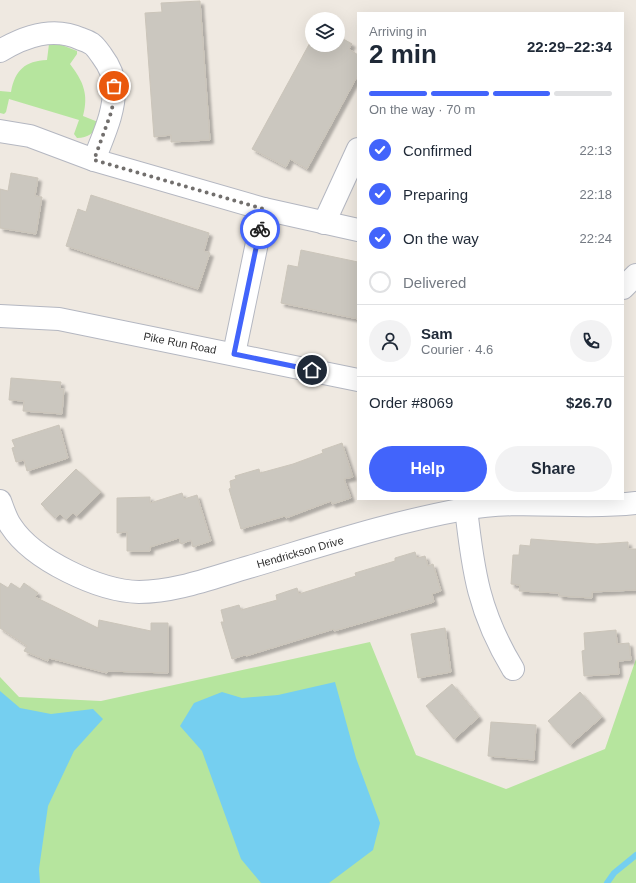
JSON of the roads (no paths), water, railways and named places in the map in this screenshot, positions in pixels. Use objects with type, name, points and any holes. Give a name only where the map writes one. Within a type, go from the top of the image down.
[{"type":"street","points":[[0,51],[15,42],[32,35],[58,32],[74,36],[92,44],[106,61],[112,73],[114,86],[112,110],[94,160]]},
{"type":"street","points":[[0,131],[30,136],[94,160],[264,209],[357,230]]},
{"type":"street","points":[[324,223],[357,151]]},
{"type":"street","points":[[234,354],[264,209]]},
{"type":"street","points":[[624,287],[636,275]]},
{"type":"street","name":"Pike Run Road","points":[[0,316],[59,319],[357,380]]},
{"type":"street","name":"Hendrickson Drive","points":[[0,501],[11,526],[42,557],[52,564],[102,585],[138,592],[178,588],[405,522],[466,508],[509,504],[613,506],[636,503]]},
{"type":"street","points":[[466,508],[473,571],[485,615],[499,646],[513,669]]},
{"type":"water","points":[[335,682],[356,758],[380,823],[373,850],[329,883],[261,883],[241,859],[202,751],[180,726],[194,703],[222,692],[242,698],[278,695]]},
{"type":"water","points":[[0,691],[20,708],[51,714],[93,709],[103,719],[74,751],[48,806],[39,869],[40,883],[0,883]]},
{"type":"waterway","points":[[607,883],[614,873],[636,855]]}]
